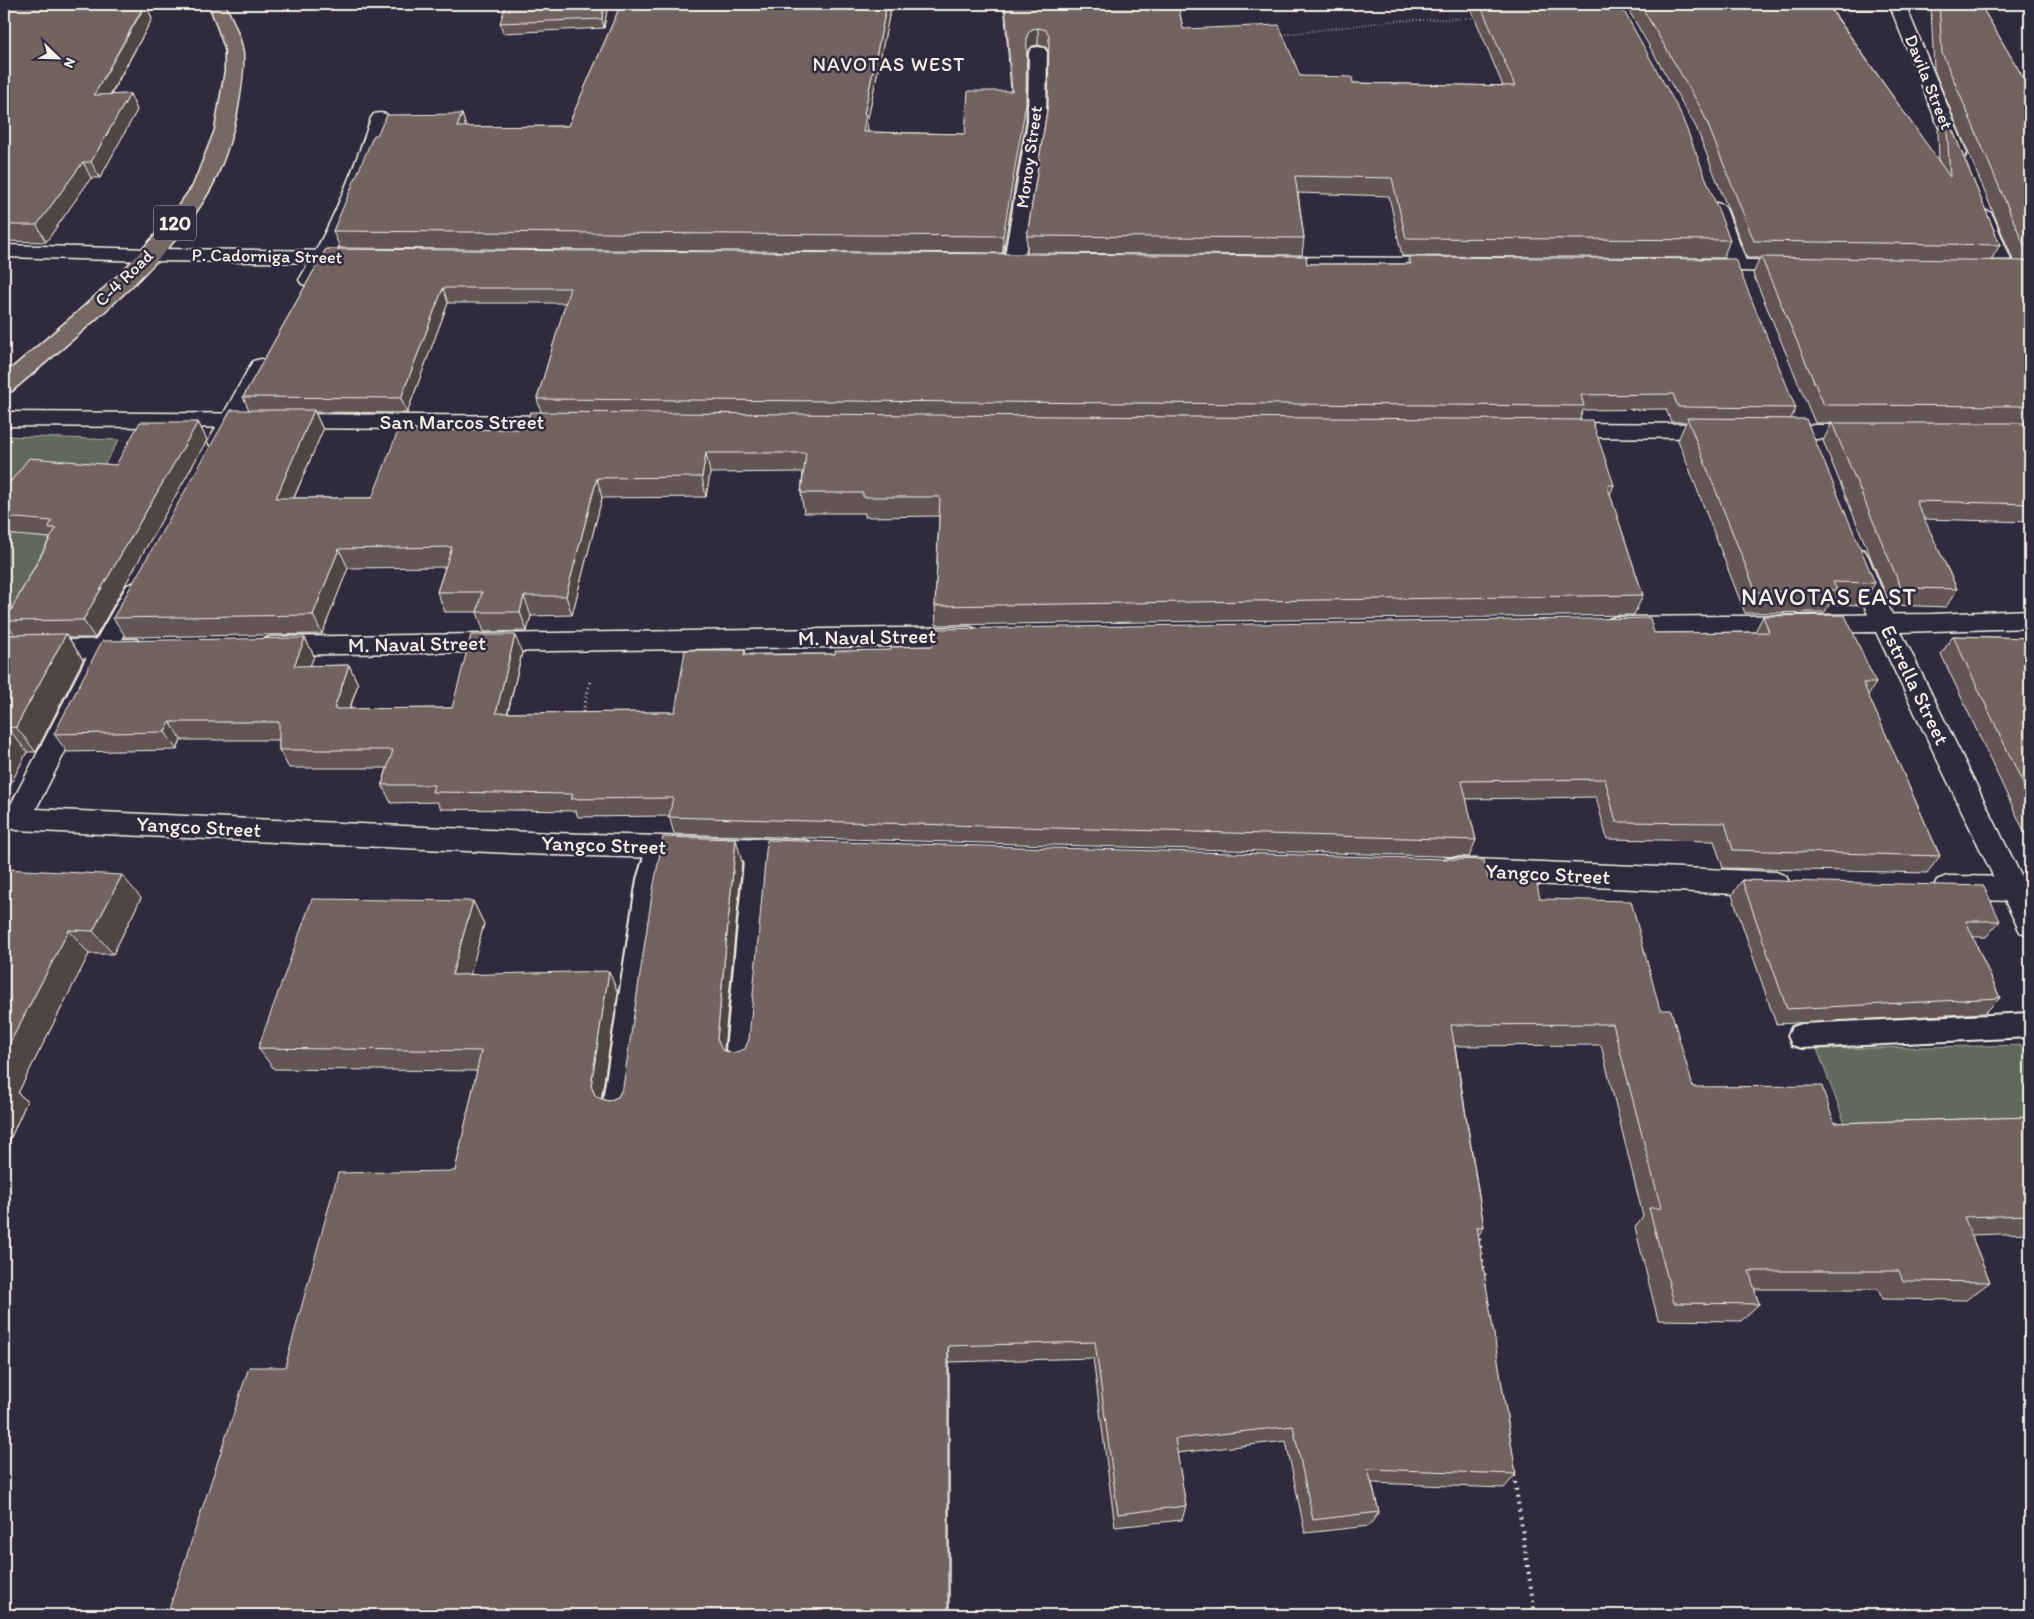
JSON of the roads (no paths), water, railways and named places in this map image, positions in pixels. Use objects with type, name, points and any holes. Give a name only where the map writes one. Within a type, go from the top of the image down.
[{"type":"highway","name":"C-4 Road","points":[[4,386],[72,328],[150,255],[194,200],[218,152],[230,100],[234,52],[217,4]]},
{"type":"street","name":"Davila Street","points":[[1897,4],[1964,169]]},
{"type":"street","name":"Monoy Street","points":[[1034,261],[1004,261],[1037,120],[1038,52]]},
{"type":"street","points":[[298,300],[331,243],[363,169],[380,118]]},
{"type":"street","points":[[1710,192],[1741,275]]},
{"type":"street","points":[[1975,197],[2004,271]]},
{"type":"street","name":"P. Cadorniga Street","points":[[4,251],[150,255],[382,257]]},
{"type":"street","points":[[1252,262],[1460,264]]},
{"type":"street","points":[[1688,265],[1741,275],[1817,267]]},
{"type":"street","points":[[207,463],[269,352]]},
{"type":"street","name":"San Marcos Street","points":[[4,419],[589,423]]},
{"type":"street","points":[[1536,430],[1884,432]]},
{"type":"street","name":"Estrella Street","points":[[1850,540],[1883,622],[2022,889],[2030,923]]},
{"type":"street","points":[[104,649],[146,573]]},
{"type":"street","points":[[1594,626],[2030,619]]},
{"type":"street","name":"M. Naval Street","points":[[242,647],[997,635]]},
{"type":"street","points":[[4,650],[153,648]]},
{"type":"street","name":"Yangco Street","points":[[104,649],[17,818],[542,843],[828,852]]},
{"type":"street","name":"Yangco Street","points":[[1424,868],[1801,885]]},
{"type":"street","points":[[1918,887],[2022,889]]},
{"type":"lane","points":[[616,1107],[650,879],[658,847]]},
{"type":"lane","points":[[739,1060],[758,850]]},
{"type":"lane","points":[[1802,1036],[2030,1026]]},
{"type":"district","name":"NAVOTAS WEST","points":[[889,64]]},
{"type":"district","name":"NAVOTAS EAST","points":[[1829,597]]}]
